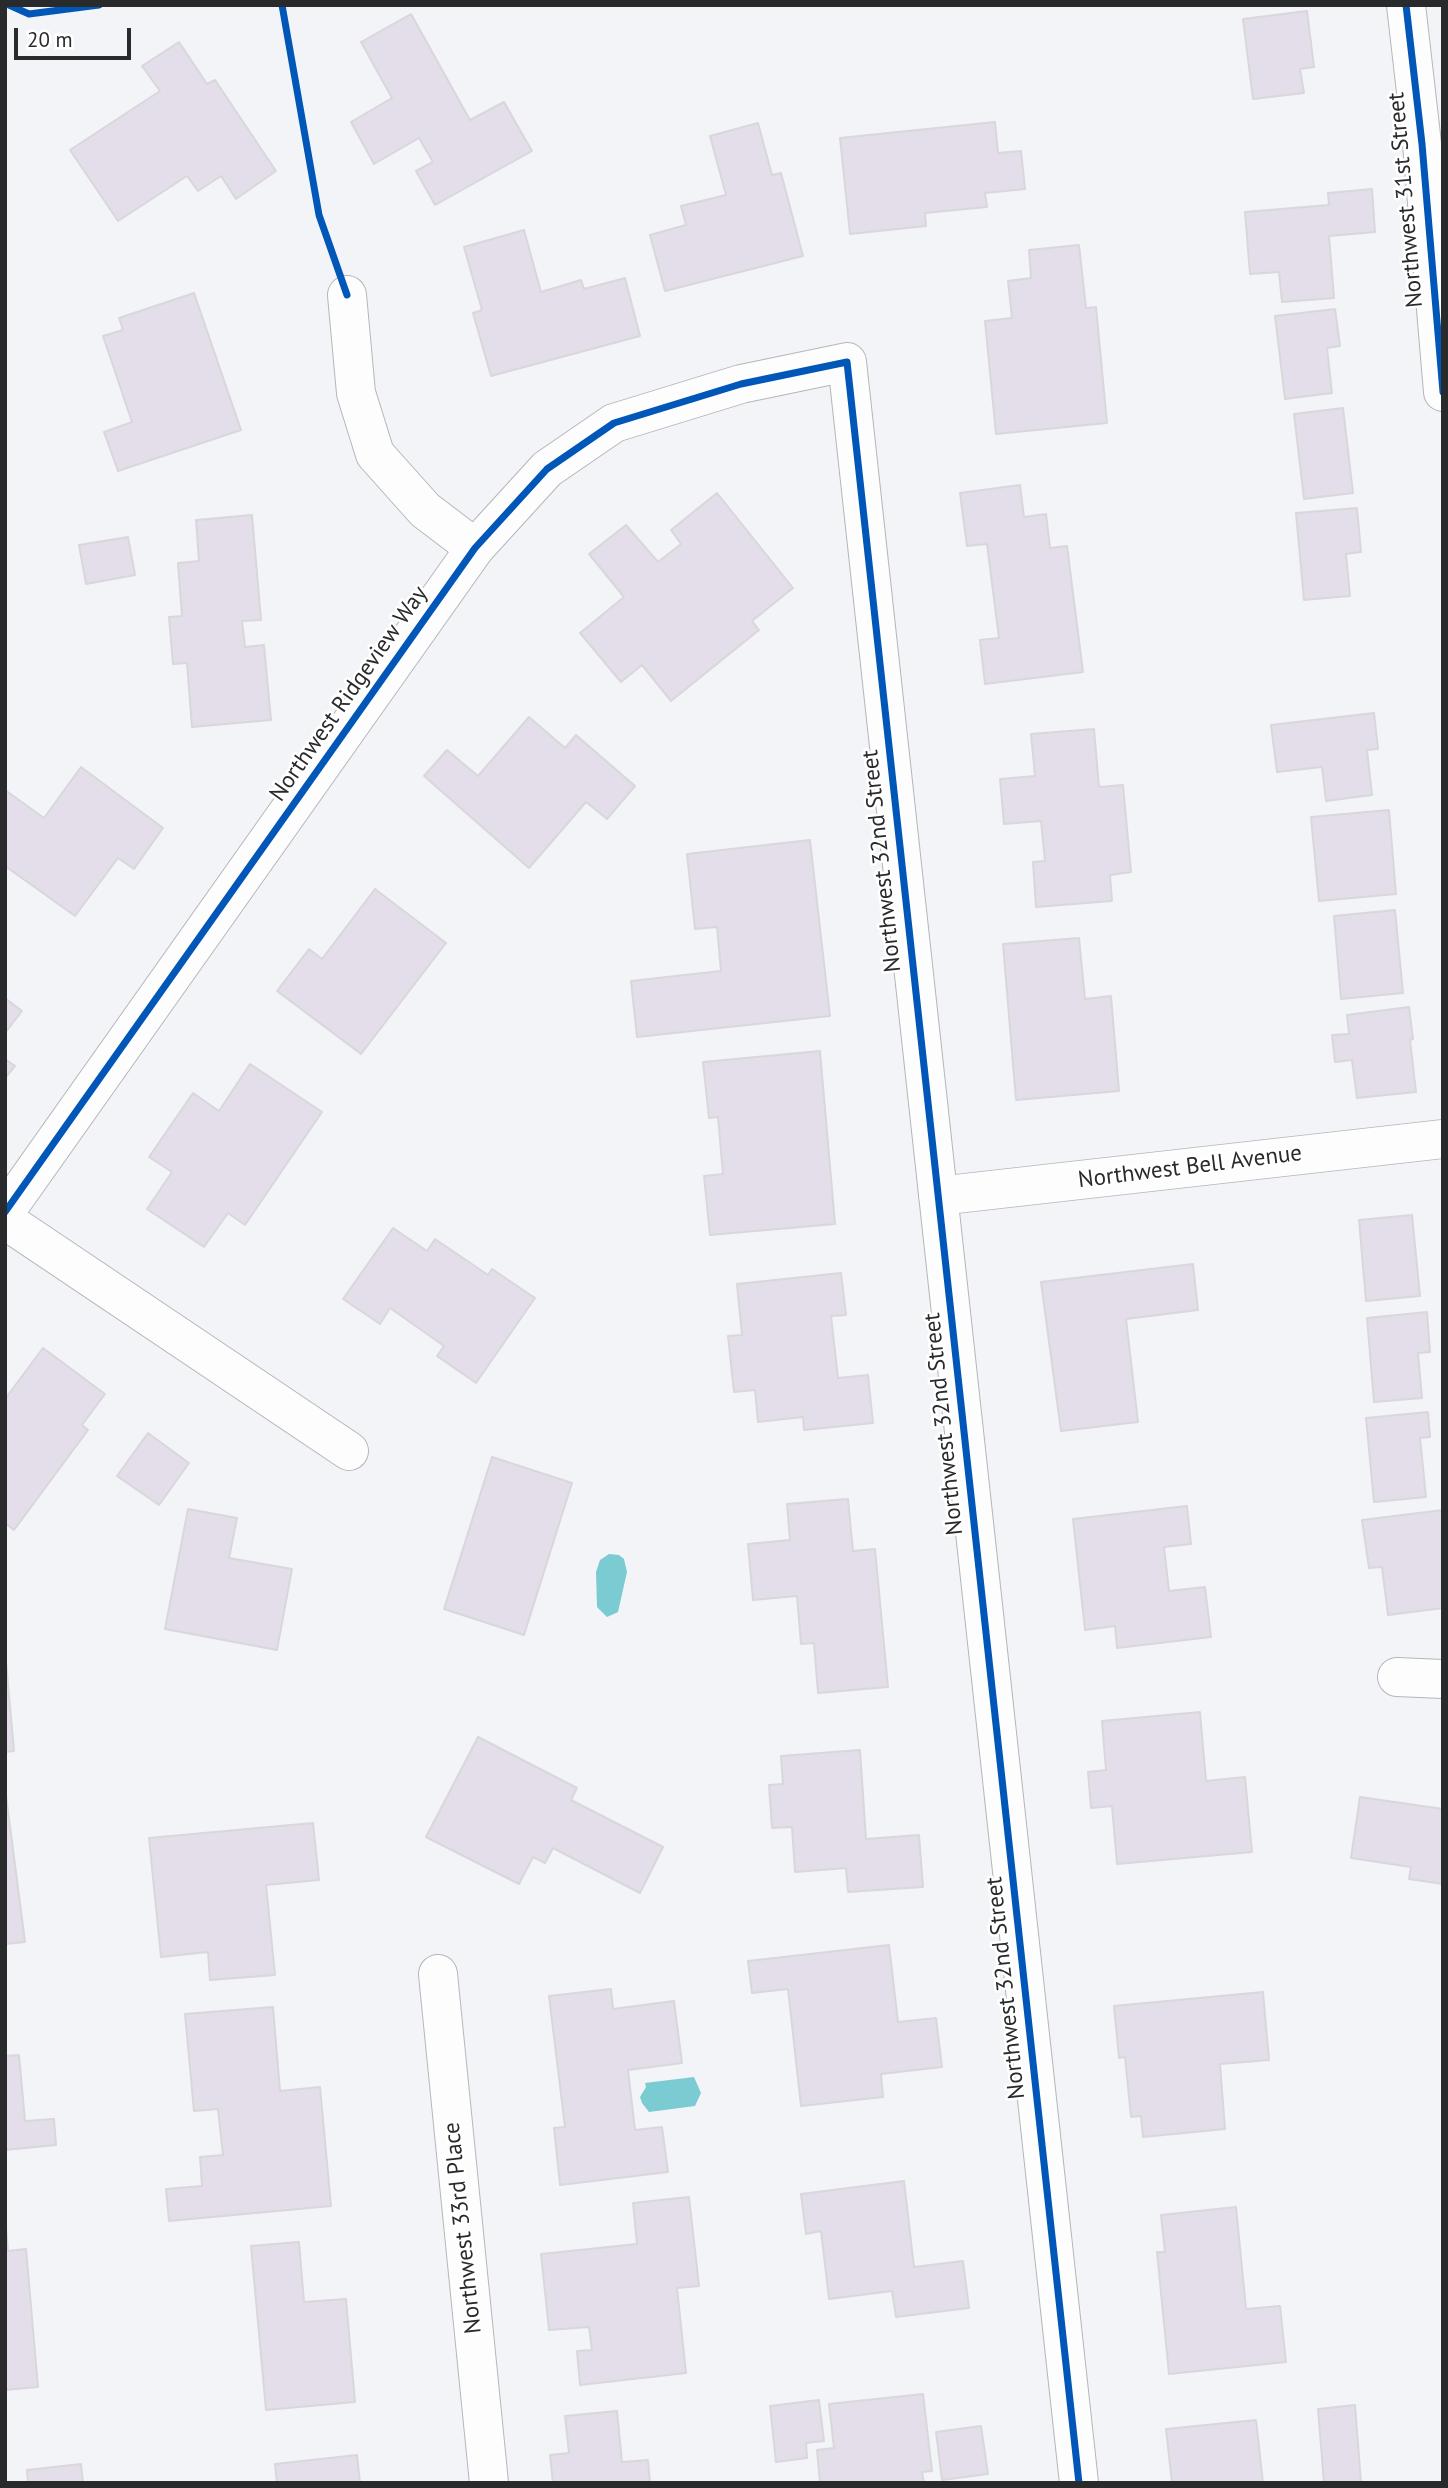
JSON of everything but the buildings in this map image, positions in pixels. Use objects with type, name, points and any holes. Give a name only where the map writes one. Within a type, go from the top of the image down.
[{"type":"street","name":"Northwest 31st Street","points":[[1406,5],[1422,144],[1443,392]]},
{"type":"street","points":[[347,295],[356,393],[375,454],[425,510],[475,548]]},
{"type":"street","name":"Northwest Ridgeview Way","points":[[5,1212],[475,548],[547,469],[614,423],[741,384],[847,362]]},
{"type":"street","name":"Northwest 32nd Street","points":[[847,362],[1079,2483]]},
{"type":"street","name":"Northwest Bell Avenue","points":[[938,1196],[1443,1139]]},
{"type":"street","points":[[5,1220],[349,1451]]},
{"type":"street","points":[[1397,1677],[1443,1679]]},
{"type":"street","name":"Northwest 33rd Place","points":[[438,1974],[489,2483]]},
{"type":"water","points":[[609,1554],[619,1555],[624,1559],[627,1572],[618,1612],[607,1617],[597,1607],[596,1572],[600,1560]]},
{"type":"water","points":[[694,2077],[701,2093],[695,2106],[649,2112],[642,2103],[640,2097],[646,2087],[645,2083]]},
{"type":"cycle path","points":[[9,5],[29,14],[99,5]]},
{"type":"cycle path","points":[[282,5],[319,215],[347,295]]},
{"type":"cycle path","points":[[1406,5],[1422,144],[1443,392]]},
{"type":"cycle path","points":[[5,1212],[475,548],[547,469],[614,423],[741,384],[847,362],[1079,2483]]}]
